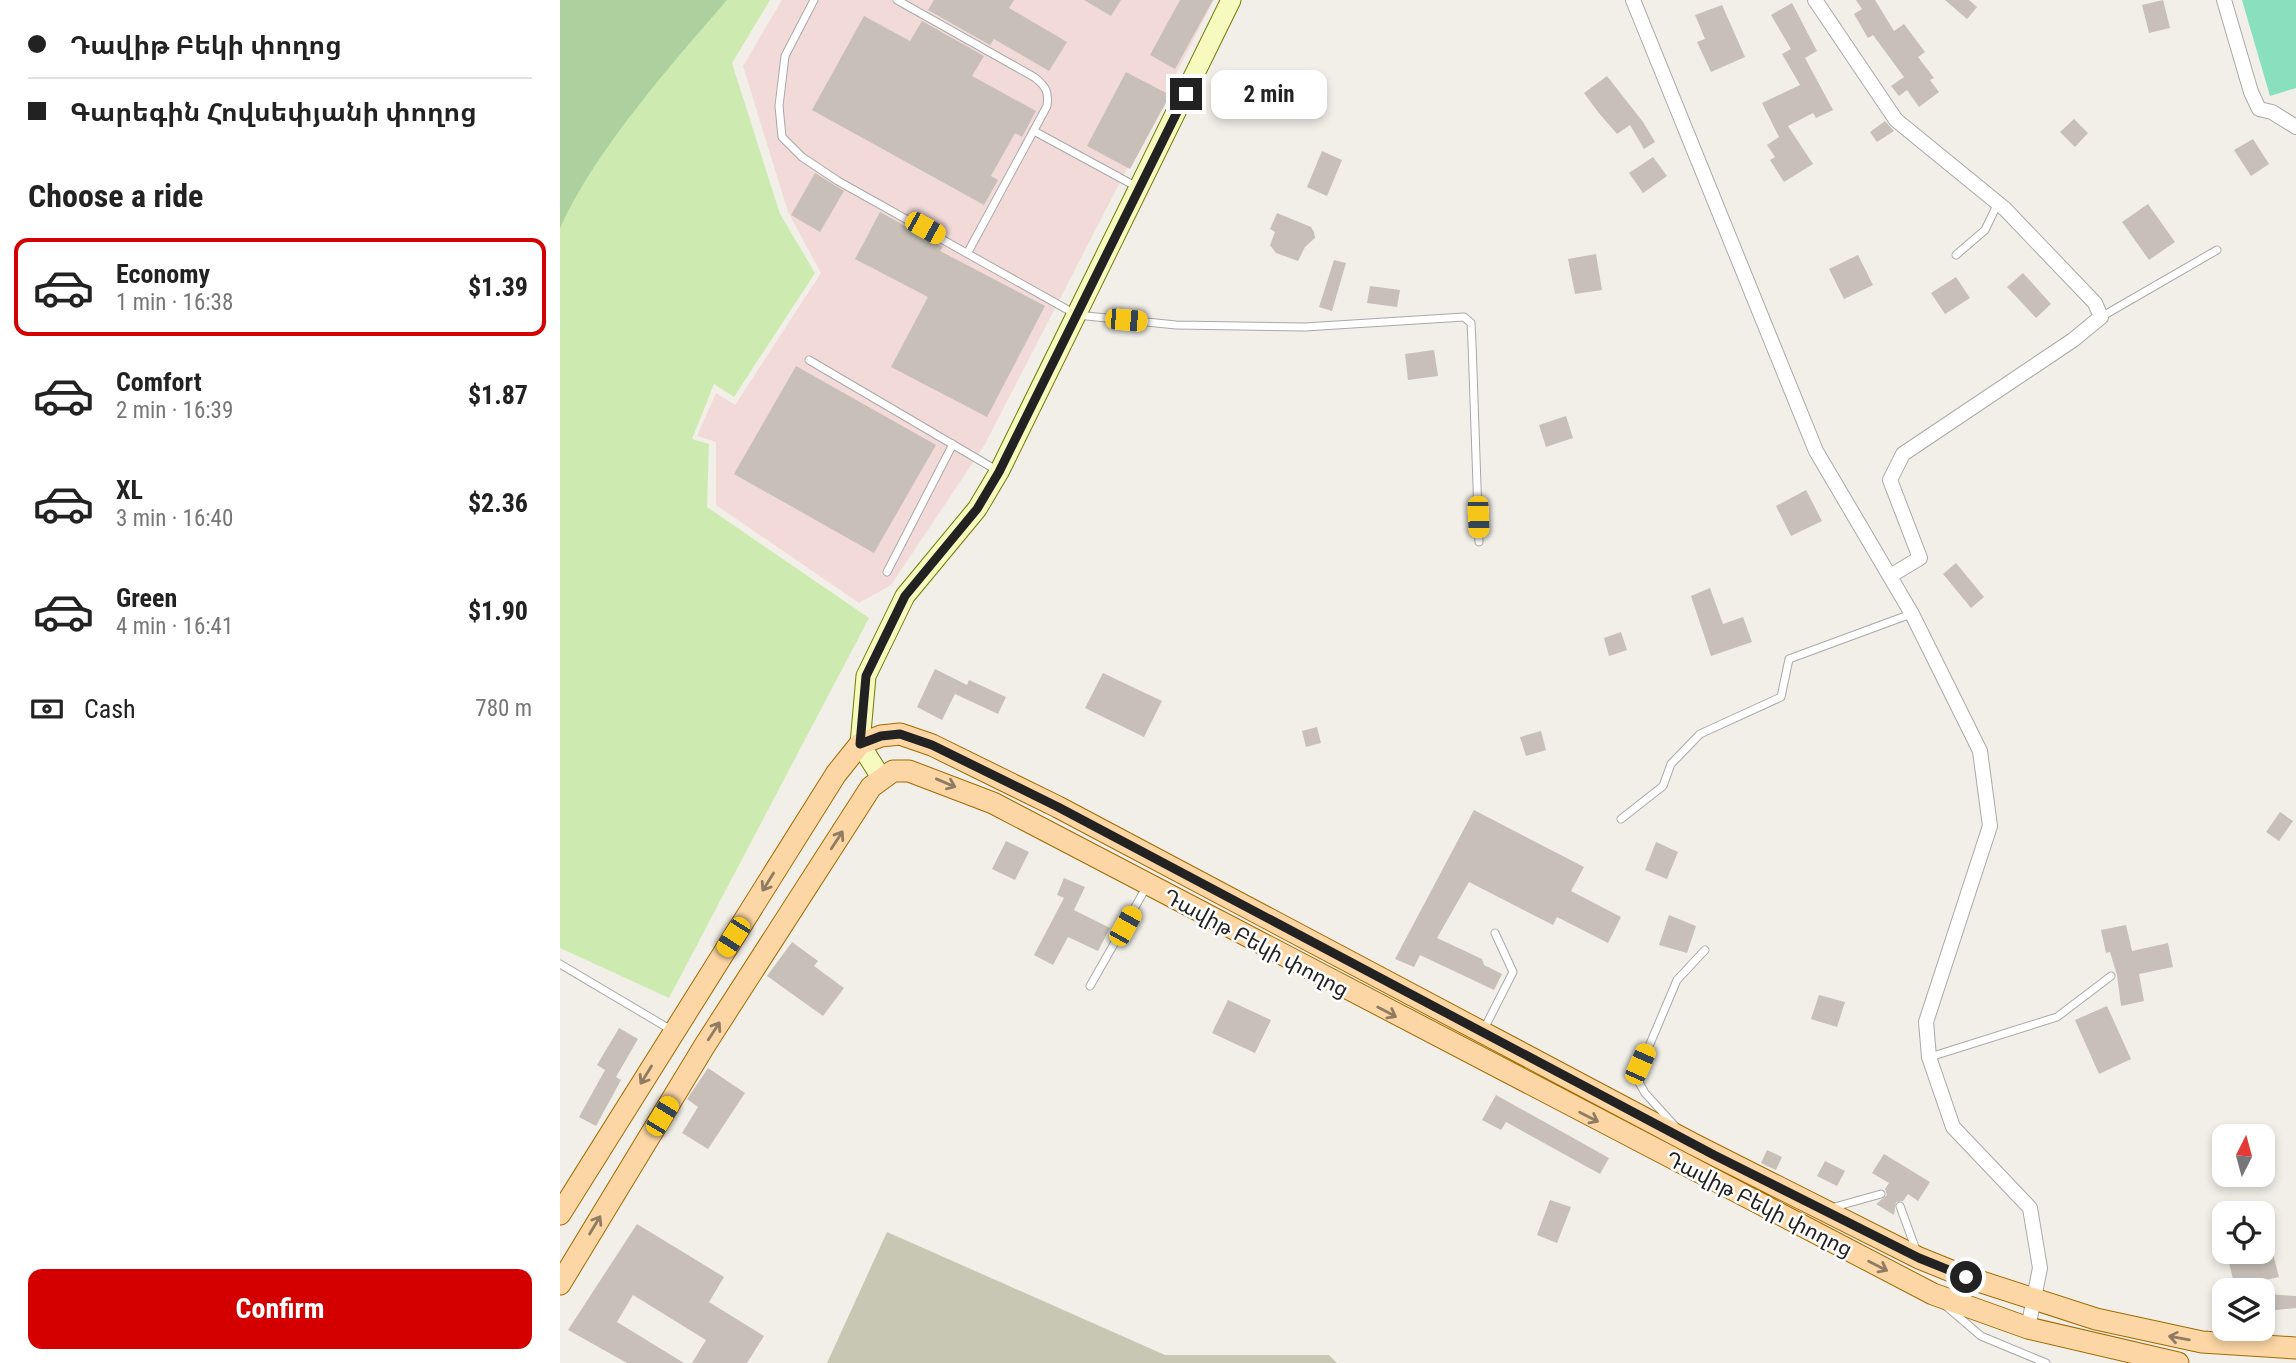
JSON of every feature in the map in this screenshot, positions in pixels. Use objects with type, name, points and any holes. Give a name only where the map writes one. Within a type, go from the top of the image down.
[{"type":"main road","points":[[560,1214],[836,774],[860,744],[866,676],[905,596],[977,509],[999,472],[1231,0]]},
{"type":"main road","name":"Դավիթ Բեկի փողոց","points":[[860,744],[881,736],[900,734],[932,745],[1058,807],[1693,1144],[1919,1258],[2096,1319],[2166,1335],[2229,1344],[2296,1348]]},
{"type":"main road","points":[[560,1284],[705,1045],[871,787],[882,779],[860,744]]},
{"type":"main road","name":"Դավիթ Բեկի փողոց","points":[[882,779],[893,771],[909,771],[934,778],[993,803],[1470,1055],[1933,1294],[2028,1328],[2178,1363]]},
{"type":"main road","points":[[1470,1055],[1482,1032]]},
{"type":"street","points":[[1633,0],[1816,451],[1912,614],[1980,751],[1990,826],[1926,1022],[1929,1057],[1953,1127],[2030,1208],[2040,1268],[2036,1299],[2028,1328]]},
{"type":"street","points":[[1815,0],[1896,120],[1998,203],[2095,303],[2101,317],[2073,340],[1903,454],[1890,480],[1920,558],[1890,576]]},
{"type":"street","points":[[2224,0],[2250,92],[2259,109],[2296,127]]},
{"type":"lane","points":[[814,0],[785,56],[779,106],[782,137],[802,157],[838,181],[1077,315],[1175,325],[1305,327],[1464,317],[1471,323],[1479,542]]},
{"type":"lane","points":[[897,0],[1044,84],[1048,95],[1047,106],[968,252]]},
{"type":"lane","points":[[1034,131],[1140,189]]},
{"type":"lane","points":[[1956,255],[1984,230],[1998,203]]},
{"type":"lane","points":[[2101,317],[2217,250]]},
{"type":"lane","points":[[809,360],[999,472]]},
{"type":"lane","points":[[887,572],[953,444]]},
{"type":"lane","points":[[1621,819],[1663,786],[1671,764],[1700,734],[1781,697],[1789,659],[1912,614]]},
{"type":"lane","points":[[1090,986],[1147,886]]},
{"type":"lane","points":[[1482,1032],[1513,972],[1495,933]]},
{"type":"lane","points":[[1693,1144],[1644,1093],[1636,1077],[1677,980],[1705,950]]},
{"type":"lane","points":[[560,964],[673,1031]]},
{"type":"lane","points":[[1929,1057],[2057,1017],[2110,976]]},
{"type":"lane","points":[[1822,1210],[1881,1194]]},
{"type":"lane","points":[[1900,1206],[1919,1258]]},
{"type":"lane","points":[[1933,1294],[1981,1336],[2046,1363]]},
{"type":"shaded area","points":[[782,0],[1214,0],[984,446],[891,585],[859,603],[716,505],[716,442],[697,436],[716,393],[735,405],[821,273],[788,212],[743,66]]},
{"type":"shaded area","points":[[887,1232],[1165,1355],[1329,1355],[1337,1363],[827,1363]]},
{"type":"green space","points":[[560,0],[770,0],[732,63],[780,214],[815,273],[734,397],[714,384],[692,439],[709,444],[707,507],[869,618],[669,998],[560,948]]},
{"type":"green space","points":[[560,0],[727,0],[659,80],[614,139],[593,168],[560,228]]},
{"type":"green space","points":[[2242,0],[2296,0],[2296,88],[2270,96]]},
{"type":"building","points":[[934,0],[1014,0],[1009,8],[1067,42],[1049,71],[994,39],[990,45],[928,10]]},
{"type":"building","points":[[1084,0],[1121,0],[1111,16]]},
{"type":"building","points":[[1180,0],[1213,0],[1175,69],[1150,55]]},
{"type":"building","points":[[1856,0],[1875,0],[1894,31],[1904,24],[1925,52],[1918,57],[1934,78],[1930,80],[1939,92],[1919,107],[1907,90],[1899,96],[1891,86],[1904,77],[1873,35],[1868,38],[1854,14],[1862,9]]},
{"type":"building","points":[[1945,0],[1969,0],[1977,7],[1967,19]]},
{"type":"building","points":[[2163,0],[2170,28],[2149,33],[2142,5]]},
{"type":"building","points":[[1792,3],[1817,51],[1805,58],[1833,110],[1816,118],[1813,113],[1788,126],[1813,164],[1784,182],[1770,160],[1775,157],[1767,145],[1779,137],[1762,103],[1800,85],[1782,54],[1791,49],[1771,15]]},
{"type":"building","points":[[1722,5],[1745,57],[1711,72],[1697,42],[1705,39],[1695,15]]},
{"type":"building","points":[[864,16],[910,41],[922,21],[984,56],[972,76],[1036,111],[1022,137],[1015,133],[991,176],[998,180],[984,205],[812,110]]},
{"type":"building","points":[[1126,72],[1170,95],[1130,169],[1087,146]]},
{"type":"building","points":[[1607,76],[1655,142],[1644,149],[1630,125],[1617,134],[1584,93]]},
{"type":"building","points":[[2074,119],[2088,133],[2075,147],[2060,132]]},
{"type":"building","points":[[1885,121],[1894,131],[1877,142],[1870,132]]},
{"type":"building","points":[[2253,139],[2269,164],[2251,176],[2234,150]]},
{"type":"building","points":[[1322,151],[1342,160],[1327,196],[1307,187]]},
{"type":"building","points":[[1653,157],[1667,176],[1643,193],[1629,173]]},
{"type":"building","points":[[815,173],[844,191],[820,232],[791,215]]},
{"type":"building","points":[[2148,204],[2175,242],[2149,260],[2122,222]]},
{"type":"building","points":[[880,212],[943,247],[940,251],[1045,306],[987,417],[891,367],[928,297],[855,259]]},
{"type":"building","points":[[1277,213],[1311,227],[1314,232],[1315,238],[1305,247],[1298,261],[1276,253],[1270,245],[1275,232],[1270,229]]},
{"type":"building","points":[[1596,254],[1602,290],[1575,294],[1568,259]]},
{"type":"building","points":[[1858,255],[1873,285],[1844,299],[1829,269]]},
{"type":"building","points":[[1334,260],[1346,263],[1332,311],[1319,307]]},
{"type":"building","points":[[2023,273],[2051,304],[2036,318],[2007,287]]},
{"type":"building","points":[[1956,277],[1970,298],[1945,314],[1931,293]]},
{"type":"building","points":[[1370,286],[1400,290],[1397,307],[1367,303]]},
{"type":"building","points":[[1434,350],[1438,376],[1408,380],[1405,354]]},
{"type":"building","points":[[796,366],[936,445],[874,553],[734,474]]},
{"type":"building","points":[[1566,416],[1573,438],[1546,447],[1539,425]]},
{"type":"building","points":[[1806,490],[1822,521],[1791,536],[1776,506]]},
{"type":"building","points":[[1956,563],[1984,597],[1971,608],[1943,574]]},
{"type":"building","points":[[1710,588],[1723,624],[1743,617],[1752,642],[1711,656],[1691,596]]},
{"type":"building","points":[[1621,632],[1627,650],[1609,656],[1604,638]]},
{"type":"building","points":[[935,669],[967,685],[969,680],[1006,697],[998,714],[955,694],[942,720],[917,707]]},
{"type":"building","points":[[1103,673],[1162,701],[1144,737],[1085,708]]},
{"type":"building","points":[[1317,727],[1321,743],[1306,747],[1302,731]]},
{"type":"building","points":[[1541,731],[1546,750],[1526,756],[1520,737]]},
{"type":"building","points":[[1474,810],[1584,867],[1571,891],[1621,917],[1608,943],[1557,917],[1553,925],[1469,882],[1437,938],[1482,959],[1484,965],[1502,974],[1494,990],[1420,955],[1414,967],[1395,959]]},
{"type":"building","points":[[2280,812],[2293,821],[2279,841],[2266,832]]},
{"type":"building","points":[[1006,841],[1029,852],[1015,880],[992,869]]},
{"type":"building","points":[[1656,842],[1678,852],[1667,879],[1645,870]]},
{"type":"building","points":[[1064,878],[1085,887],[1074,910],[1110,928],[1098,951],[1068,937],[1053,965],[1034,955],[1064,898],[1057,895]]},
{"type":"building","points":[[1669,915],[1696,926],[1687,953],[1659,945]]},
{"type":"building","points":[[2126,925],[2132,951],[2168,943],[2173,967],[2139,974],[2144,1001],[2121,1006],[2117,975],[2110,952],[2106,953],[2101,930]]},
{"type":"building","points":[[792,942],[818,961],[814,966],[844,988],[823,1016],[767,976]]},
{"type":"building","points":[[1819,995],[1845,1002],[1837,1027],[1811,1019]]},
{"type":"building","points":[[1228,1000],[1271,1020],[1255,1053],[1212,1033]]},
{"type":"building","points":[[2107,1006],[2131,1059],[2099,1074],[2075,1020]]},
{"type":"building","points":[[619,1028],[638,1039],[616,1077],[621,1080],[596,1126],[579,1117],[605,1070],[597,1065]]},
{"type":"building","points":[[708,1068],[745,1093],[708,1149],[682,1133],[698,1107],[687,1099]]},
{"type":"building","points":[[1496,1095],[1609,1158],[1600,1174],[1506,1122],[1501,1130],[1482,1120]]},
{"type":"building","points":[[1767,1150],[1782,1157],[1776,1170],[1761,1163]]},
{"type":"building","points":[[1884,1154],[1930,1182],[1918,1201],[1908,1194],[1903,1201],[1896,1202],[1894,1215],[1876,1204],[1887,1195],[1885,1189],[1889,1183],[1872,1173]]},
{"type":"building","points":[[1825,1161],[1845,1171],[1837,1186],[1817,1176]]},
{"type":"building","points":[[1550,1200],[1571,1207],[1557,1243],[1537,1235]]},
{"type":"building","points":[[637,1224],[724,1277],[709,1302],[764,1336],[747,1363],[692,1363],[706,1340],[633,1295],[617,1322],[684,1363],[627,1363],[568,1330]]},
{"type":"building","points":[[2275,1262],[2279,1277],[2275,1278],[2233,1278],[2229,1264],[2275,1264]]},
{"type":"building","points":[[2275,1295],[2296,1296],[2296,1308],[2275,1310]]},
{"type":"route","points":[[1186,94],[999,472],[977,509],[905,596],[866,676],[860,744],[881,736],[900,734],[932,745],[1058,807],[1714,1155],[1919,1258],[1966,1277]]}]
